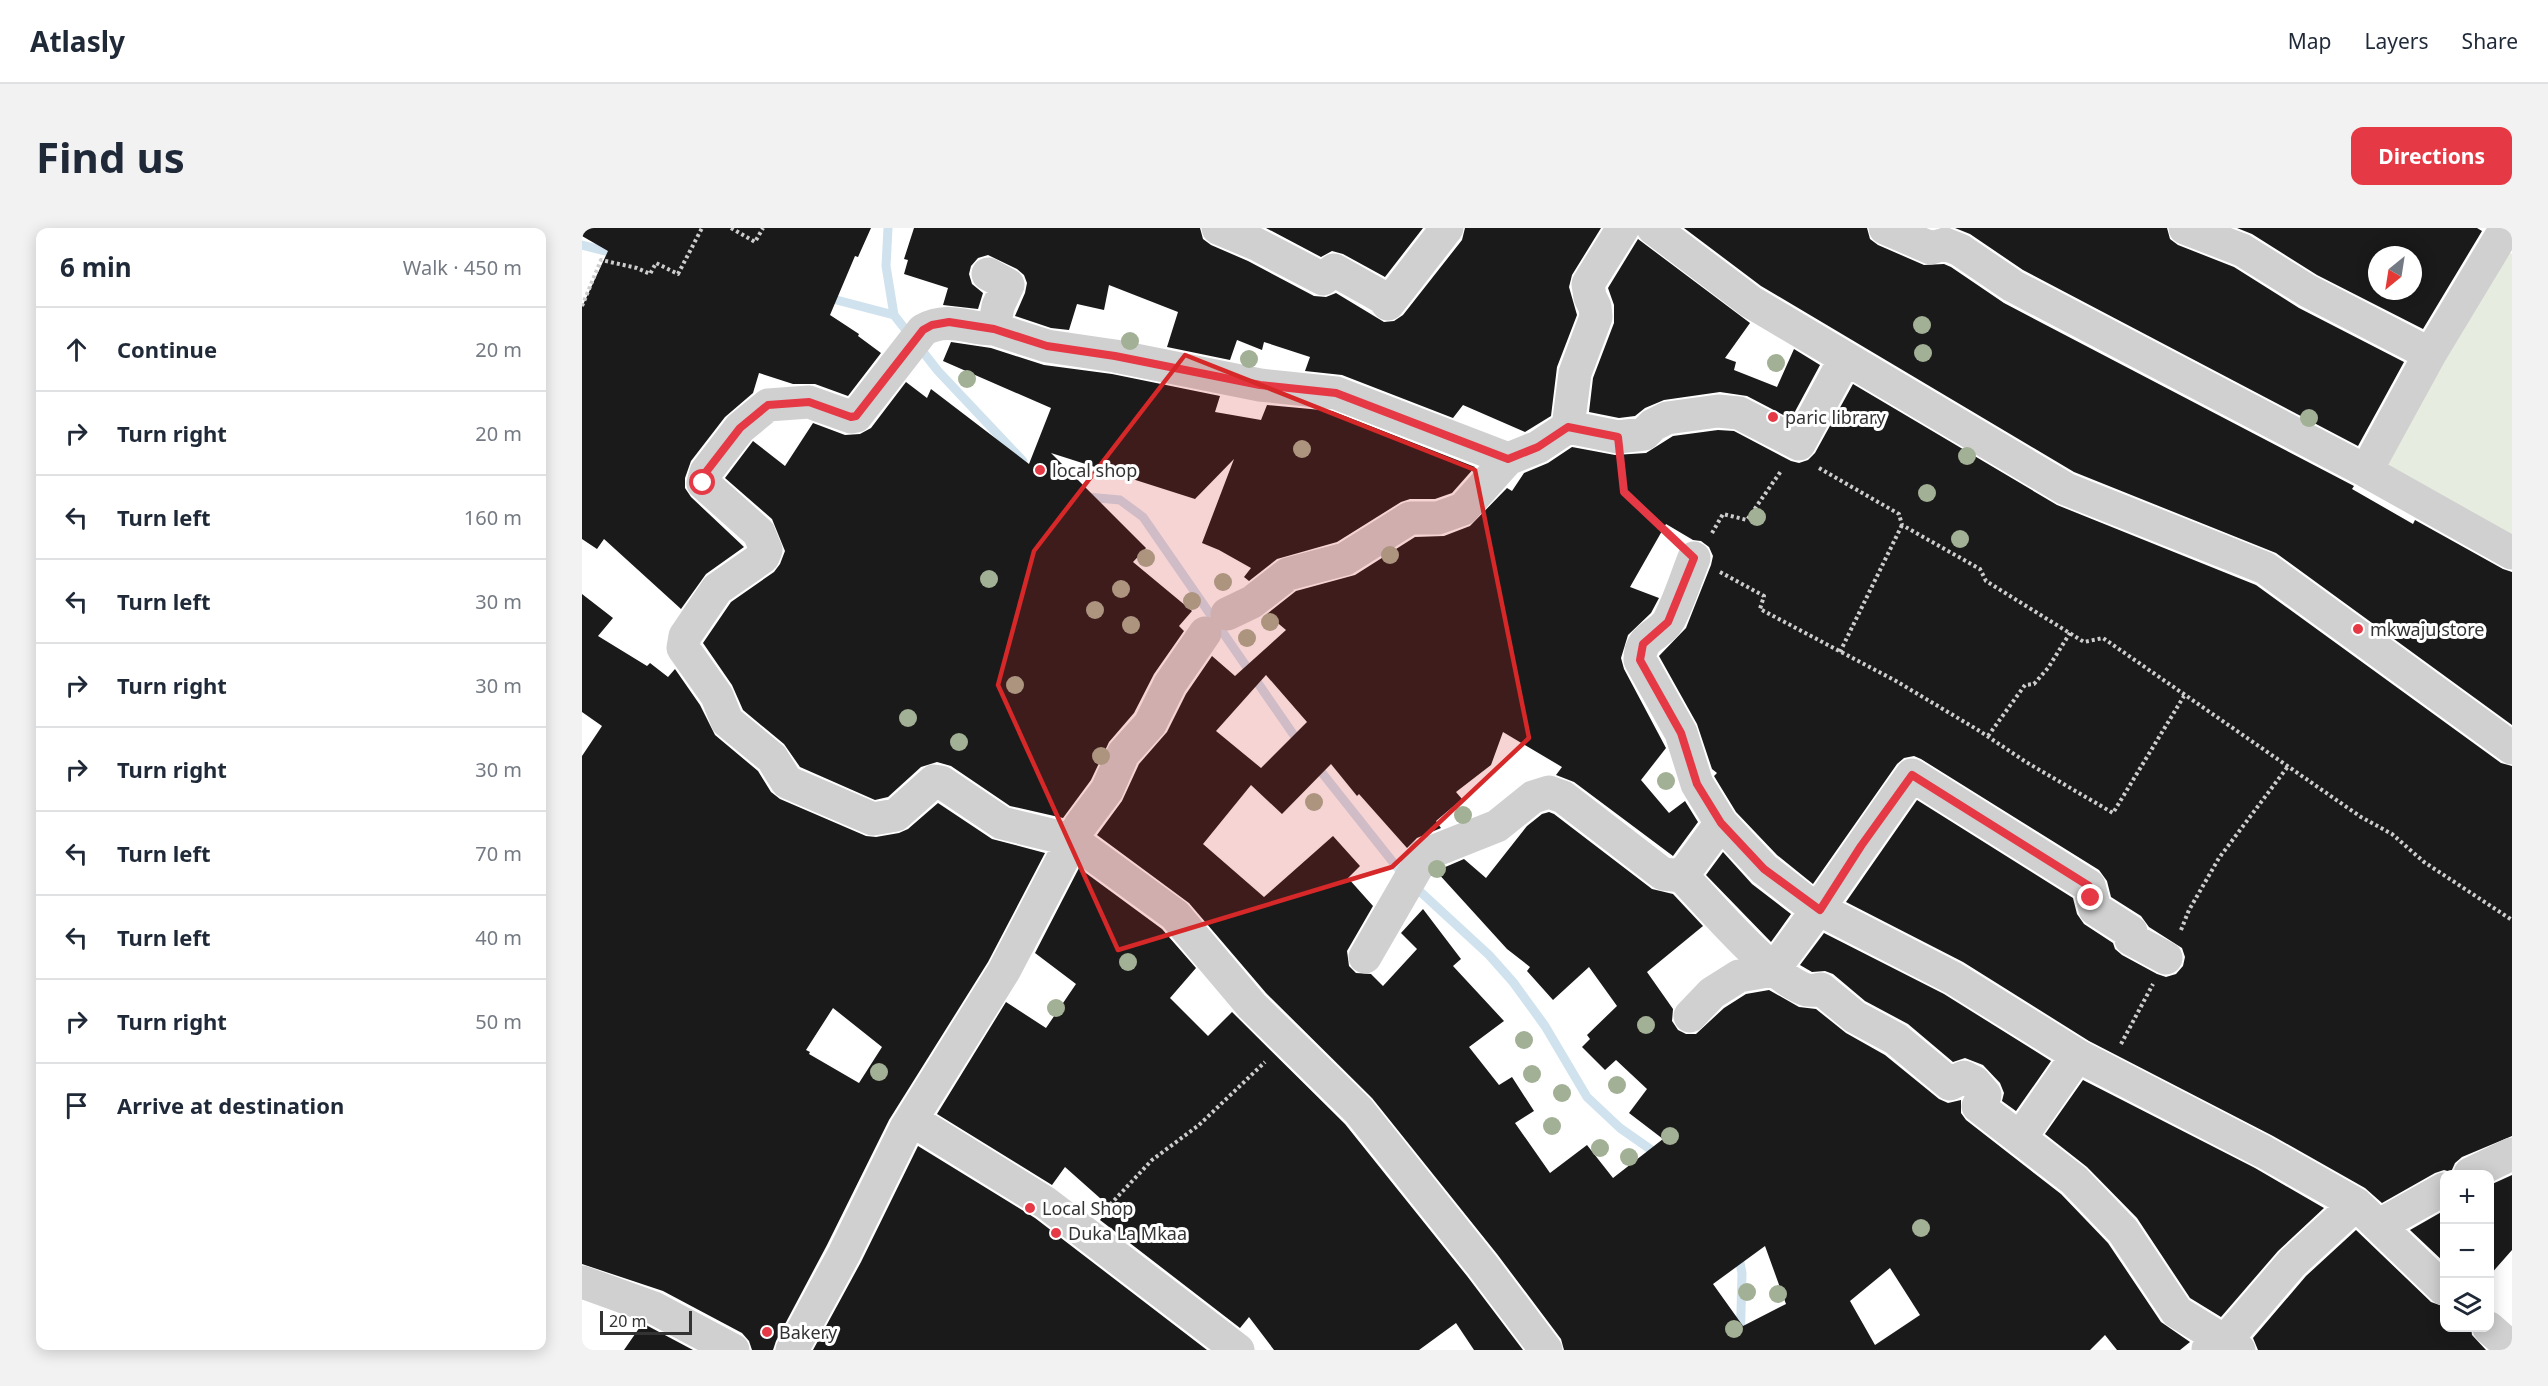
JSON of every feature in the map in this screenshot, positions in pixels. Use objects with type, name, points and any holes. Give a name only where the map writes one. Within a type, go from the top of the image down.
[{"type":"street","points":[[1218,228],[1256,244],[1323,279],[1334,270],[1382,297],[1388,304],[1447,228]]},
{"type":"street","points":[[1568,427],[1575,373],[1596,318],[1588,284],[1623,228]]},
{"type":"street","points":[[1653,228],[1686,238],[1751,302],[2066,489],[2265,568],[2512,748]]},
{"type":"street","points":[[1885,228],[1931,248],[1945,244],[1960,250],[2013,286],[2366,471],[2512,553]]},
{"type":"street","points":[[2186,228],[2242,250],[2308,291],[2430,354]]},
{"type":"street","points":[[2366,471],[2430,354],[2501,234]]},
{"type":"street","points":[[988,274],[1008,285],[998,306],[994,329]]},
{"type":"street","points":[[1508,459],[1336,393],[1260,385],[1115,356],[1047,346],[994,329],[949,322],[932,325],[915,341],[856,416],[851,417],[809,402],[768,405],[740,428],[706,472],[703,483],[759,533],[766,550],[763,556],[717,589],[685,636],[683,648],[717,696],[727,721],[772,758],[787,782],[873,819],[896,815],[934,781],[941,782],[1002,823],[1072,840],[1175,915],[1252,1006],[1359,1111],[1482,1265],[1546,1350]]},
{"type":"street","points":[[792,1350],[912,1120],[1004,971],[1080,826],[1107,790],[1123,754],[1150,724],[1170,684],[1216,624],[1252,602],[1288,574],[1346,559],[1410,518],[1438,518],[1463,509],[1508,459],[1538,447],[1568,427],[1618,437],[1644,434],[1653,425],[1667,418],[1718,411],[1739,413],[1796,448],[1845,359]]},
{"type":"street","points":[[1695,559],[1668,622],[1643,644],[1640,660],[1681,733],[1697,784],[1721,823],[1764,869],[1820,910],[1953,978],[2077,1056],[2264,1152],[2368,1215],[2421,1269],[2440,1285]]},
{"type":"street","points":[[1690,1016],[1712,993],[1739,976],[1773,970],[1820,910],[1861,846],[1912,775],[2089,886],[2095,909],[2132,932],[2131,939],[2166,958]]},
{"type":"street","points":[[1365,957],[1424,855],[1497,826],[1533,798],[1549,792],[1563,797],[1663,874],[1682,876],[1773,970],[1795,985],[1808,990],[1821,990],[1855,1017],[1896,1039],[1950,1084],[1964,1077],[1974,1082],[1985,1095],[1978,1106],[2074,1180],[2123,1231],[2177,1312],[2223,1347],[2292,1263],[2368,1215],[2440,1191]]},
{"type":"street","points":[[1682,876],[1721,823]]},
{"type":"street","points":[[2020,1138],[2077,1056]]},
{"type":"street","points":[[912,1120],[1046,1203],[1238,1350]]},
{"type":"street","points":[[2478,1170],[2512,1154]]},
{"type":"street","points":[[582,1282],[654,1308],[734,1350]]},
{"type":"street","points":[[2494,1332],[2512,1348]]},
{"type":"path","points":[[582,306],[601,260],[637,268],[650,274],[656,263],[678,274],[702,228]]},
{"type":"path","points":[[731,228],[755,242],[763,228]]},
{"type":"path","points":[[1618,437],[1624,492],[1695,559],[1764,596],[1760,609],[1896,681],[2113,813],[2184,696]]},
{"type":"path","points":[[1695,559],[1723,514],[1747,520],[1796,448],[1899,514],[1902,525],[1840,652]]},
{"type":"path","points":[[1902,525],[1980,569],[1986,581],[2084,642],[2103,638],[2361,817],[2392,834],[2424,862],[2512,920]]},
{"type":"path","points":[[1988,736],[2025,685],[2034,684],[2048,668],[2070,633]]},
{"type":"path","points":[[2107,1071],[2218,858],[2289,765]]},
{"type":"path","points":[[1083,1233],[1152,1160],[1199,1125],[1288,1041]]},
{"type":"highlighted area","points":[[1185,355],[1475,470],[1529,738],[1392,867],[1118,950],[998,685],[1034,551]]},
{"type":"shaded area","points":[[2504,249],[2512,254],[2512,535],[2383,466]]},
{"type":"building","points":[[582,228],[871,228],[858,257],[855,256],[830,315],[859,334],[858,336],[881,353],[848,396],[815,384],[793,384],[759,373],[753,393],[725,417],[691,461],[685,478],[685,488],[691,497],[744,547],[706,574],[681,609],[604,539],[597,549],[582,539],[582,307],[608,251],[582,236]]},
{"type":"building","points":[[914,228],[1200,228],[1203,239],[1211,245],[1248,261],[1314,296],[1326,297],[1336,293],[1384,322],[1394,321],[1403,315],[1462,240],[1465,228],[1601,228],[1572,275],[1569,287],[1577,315],[1557,367],[1551,416],[1525,432],[1463,405],[1453,418],[1342,375],[1305,371],[1310,357],[1264,342],[1262,350],[1237,340],[1230,360],[1167,347],[1178,312],[1109,285],[1104,310],[1077,304],[1069,330],[1051,328],[1015,316],[1025,293],[1027,283],[1024,275],[1017,269],[988,255],[978,258],[971,266],[969,274],[972,284],[983,293],[978,309],[943,305],[948,288],[904,274],[908,260],[904,259]]},
{"type":"building","points":[[1266,228],[1423,228],[1385,277],[1343,254],[1332,251],[1321,257]]},
{"type":"building","points":[[1684,228],[1867,228],[1870,239],[1878,245],[1924,265],[1944,264],[1951,267],[2004,303],[2354,486],[2352,489],[2413,524],[2415,520],[2512,572],[2512,725],[2276,553],[2074,472],[1761,286]]},
{"type":"building","points":[[1955,228],[2167,228],[2170,239],[2178,245],[2234,267],[2299,308],[2404,362],[2358,446],[2023,270],[1970,234]]},
{"type":"building","points":[[2237,228],[2477,228],[2482,231],[2423,329],[2317,275],[2252,234]]},
{"type":"building","points":[[1638,239],[1750,323],[1725,358],[1736,362],[1734,370],[1777,387],[1794,349],[1820,365],[1791,419],[1747,396],[1720,392],[1664,400],[1645,408],[1635,416],[1619,418],[1589,412],[1593,378],[1614,323],[1614,305],[1608,288]]},
{"type":"building","points":[[951,342],[991,348],[1044,365],[1112,374],[1220,396],[1215,412],[1261,420],[1267,405],[1332,411],[1475,467],[1452,493],[1435,499],[1410,499],[1401,502],[1337,542],[1277,559],[1249,581],[1244,577],[1251,568],[1202,543],[1234,459],[1195,499],[1051,453],[1146,548],[1133,562],[1192,611],[1179,626],[1184,631],[1154,674],[1134,713],[1109,742],[1091,780],[1063,818],[1010,806],[951,766],[937,762],[921,767],[888,797],[875,800],[800,767],[784,744],[743,710],[732,685],[703,643],[731,602],[774,572],[785,551],[772,519],[725,478],[753,441],[785,466],[813,423],[845,435],[860,434],[871,428],[906,382],[927,398],[931,389],[1029,464],[1051,408],[943,361]]},
{"type":"building","points":[[1853,384],[2057,505],[2256,585],[2501,763],[2512,766],[2512,1136],[2462,1157],[2455,1163],[2452,1170],[2440,1170],[2382,1203],[2365,1188],[2273,1136],[2089,1041],[1963,962],[1846,902],[1917,800],[2073,898],[2077,914],[2084,924],[2113,943],[2115,949],[2122,955],[2166,977],[2176,974],[2183,966],[2185,957],[2182,948],[2149,927],[2141,916],[2111,897],[2107,881],[2099,870],[1914,756],[1904,758],[1897,764],[1813,884],[1777,855],[1736,812],[1714,776],[1717,773],[1712,769],[1697,724],[1659,656],[1686,628],[1713,556],[1709,547],[1701,541],[1693,540],[1666,524],[1630,587],[1659,598],[1651,613],[1628,635],[1621,658],[1624,669],[1666,748],[1641,780],[1669,813],[1685,801],[1698,822],[1673,856],[1574,782],[1556,775],[1562,767],[1503,732],[1491,765],[1456,792],[1462,799],[1436,821],[1441,828],[1417,838],[1407,848],[1359,794],[1357,796],[1331,764],[1282,814],[1251,785],[1203,844],[1264,897],[1333,836],[1360,866],[1348,878],[1373,906],[1347,951],[1349,966],[1356,973],[1371,974],[1383,986],[1417,949],[1401,933],[1423,909],[1461,959],[1453,966],[1504,1021],[1469,1047],[1499,1085],[1512,1077],[1534,1111],[1515,1123],[1550,1173],[1587,1145],[1613,1178],[1663,1139],[1629,1113],[1647,1089],[1616,1060],[1605,1070],[1582,1047],[1590,1039],[1587,1035],[1617,1006],[1589,967],[1553,1000],[1527,971],[1530,967],[1507,949],[1436,871],[1464,859],[1486,878],[1527,826],[1542,814],[1549,812],[1554,814],[1652,889],[1673,894],[1703,926],[1647,972],[1673,1009],[1672,1021],[1678,1030],[1686,1034],[1696,1034],[1724,1008],[1746,994],[1769,990],[1799,1007],[1816,1009],[1846,1033],[1885,1055],[1939,1099],[1948,1103],[1961,1100],[1961,1113],[1966,1120],[2061,1194],[2108,1243],[2161,1322],[2190,1342],[2180,1350],[2117,1350],[2105,1335],[2090,1350],[1564,1350],[1561,1339],[1497,1254],[1372,1098],[1266,993],[1189,903],[1097,835],[1122,801],[1139,764],[1167,732],[1186,694],[1212,656],[1235,676],[1286,630],[1267,614],[1296,591],[1355,575],[1415,537],[1444,536],[1470,526],[1507,488],[1512,491],[1524,473],[1548,463],[1572,447],[1615,455],[1646,453],[1673,436],[1718,430],[1734,431],[1791,461],[1799,463],[1808,460],[1815,453]],"holes":[[[1266,675],[1307,722],[1261,768],[1216,731]],[[1765,1246],[1786,1304],[1743,1326],[1713,1284]],[[1890,1268],[1920,1315],[1875,1345],[1850,1301]]]},
{"type":"building","points":[[582,594],[613,618],[598,636],[647,666],[650,663],[668,677],[675,669],[700,705],[715,735],[758,771],[771,792],[780,799],[866,836],[876,837],[908,829],[938,803],[992,839],[1045,853],[988,962],[889,1120],[773,1350],[752,1350],[749,1341],[742,1333],[663,1291],[582,1264],[582,756],[602,726],[582,712]],"holes":[[[833,1008],[882,1047],[859,1083],[809,1054],[810,1052],[806,1050]]]},
{"type":"building","points":[[1723,852],[1752,884],[1791,914],[1771,942],[1706,875]]},
{"type":"building","points":[[1079,868],[1162,929],[1196,968],[1170,998],[1208,1036],[1232,1012],[1345,1124],[1523,1350],[1474,1350],[1456,1323],[1419,1350],[1274,1350],[1249,1317],[1240,1328],[1100,1220],[1110,1207],[1065,1167],[1052,1185],[937,1114],[1006,1002],[1046,1028],[1076,984],[1035,953]]},
{"type":"building","points":[[1824,933],[1944,994],[2051,1061],[2016,1111],[2002,1101],[2004,1093],[2000,1083],[1983,1065],[1965,1058],[1953,1062],[1908,1024],[1865,1001],[1833,974],[1825,971],[1812,972],[1800,965]]},
{"type":"building","points":[[2083,1080],[2255,1168],[2324,1208],[2278,1251],[2221,1317],[2190,1298],[2137,1218],[2087,1167],[2045,1134]]},
{"type":"building","points":[[918,1146],[1035,1218],[1207,1350],[813,1350],[861,1262]]},
{"type":"building","points":[[2512,1175],[2512,1250],[2494,1270],[2494,1224],[2494,1183]]},
{"type":"building","points":[[2440,1213],[2440,1258],[2410,1230]]},
{"type":"building","points":[[2356,1230],[2431,1302],[2440,1305],[2440,1332],[2472,1332],[2486,1350],[2258,1350],[2253,1338],[2306,1276]]},
{"type":"building","points":[[642,1324],[646,1325],[693,1350],[624,1350]]},
{"type":"waterway","points":[[888,228],[886,266],[894,315],[938,371],[1023,461]]},
{"type":"waterway","points":[[582,245],[617,254]]},
{"type":"waterway","points":[[825,297],[894,315]]},
{"type":"waterway","points":[[1087,497],[1120,500],[1143,517],[1300,744]]},
{"type":"waterway","points":[[1315,764],[1404,876]]},
{"type":"waterway","points":[[1413,885],[1489,955],[1513,982],[1545,1026],[1587,1097],[1620,1128],[1660,1156]]},
{"type":"waterway","points":[[1738,1252],[1742,1273],[1740,1350]]},
{"type":"place","name":"paric library","points":[[1773,417]]},
{"type":"place","name":"local shop","points":[[1040,470]]},
{"type":"place","name":"mkwaju store","points":[[2358,629]]},
{"type":"place","name":"Local Shop","points":[[1030,1208]]},
{"type":"place","name":"Duka La Mkaa","points":[[1056,1233]]},
{"type":"place","name":"Bakery","points":[[767,1332]]},
{"type":"route","points":[[703,483],[706,472],[740,428],[768,405],[809,402],[851,417],[856,416],[923,330],[932,325],[949,322],[994,329],[1047,346],[1115,356],[1260,385],[1336,393],[1508,459],[1538,447],[1568,427],[1618,437],[1624,492],[1694,558],[1668,622],[1643,644],[1640,660],[1681,733],[1697,784],[1721,823],[1764,869],[1820,910],[1861,846],[1912,775],[2089,886],[2091,898]]}]
